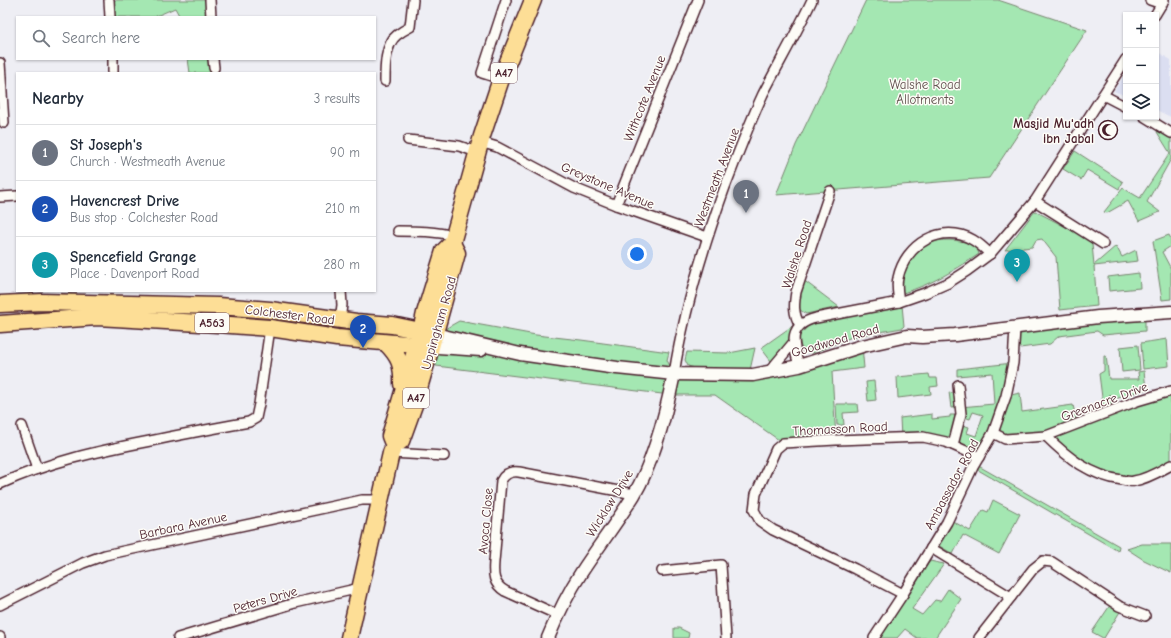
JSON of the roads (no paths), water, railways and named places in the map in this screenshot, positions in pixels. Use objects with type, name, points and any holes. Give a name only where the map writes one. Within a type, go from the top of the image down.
[{"type":"highway","name":"Uppingham Road","points":[[349,638],[393,449],[390,436],[402,395],[426,339],[457,253],[453,240],[479,146],[501,79],[533,0]]},
{"type":"highway","name":"Colchester Road","points":[[0,304],[42,302],[158,304],[218,306],[270,310],[340,320],[392,325],[426,339]]},
{"type":"highway","points":[[0,317],[17,317],[36,322]]},
{"type":"highway","name":"Colchester Road","points":[[0,324],[97,317],[270,328],[337,338],[386,343],[426,339]]},
{"type":"highway","name":"Uppingham Road","points":[[393,449],[401,441],[416,398],[426,339]]},
{"type":"highway","points":[[386,343],[393,350],[400,362],[402,395]]},
{"type":"street","points":[[109,0],[110,16]]},
{"type":"street","points":[[210,0],[211,16]]},
{"type":"street","points":[[384,81],[388,49],[395,36],[410,27],[414,0]]},
{"type":"street","points":[[501,79],[482,73],[506,0]]},
{"type":"street","name":"Withcote Avenue","points":[[616,205],[698,0]]},
{"type":"street","name":"Westmeath Avenue","points":[[674,374],[690,293],[707,237],[743,140],[763,95],[812,0]]},
{"type":"street","points":[[1150,0],[1163,2],[1156,12]]},
{"type":"street","points":[[113,60],[113,72]]},
{"type":"street","points":[[0,63],[4,123]]},
{"type":"street","points":[[768,373],[793,343],[796,331],[800,325],[809,320],[899,302],[925,293],[948,283],[990,254],[1035,201],[1123,64]]},
{"type":"street","points":[[1103,95],[1123,105]]},
{"type":"street","points":[[1151,120],[1171,133]]},
{"type":"street","name":"Greystone Avenue","points":[[408,140],[459,146],[472,150],[487,144],[497,147],[574,188],[616,205],[707,237]]},
{"type":"street","name":"Walshe Road","points":[[800,325],[794,311],[796,292],[830,191]]},
{"type":"street","points":[[0,197],[16,196]]},
{"type":"street","points":[[1035,201],[1103,244]]},
{"type":"street","points":[[398,231],[445,234],[453,240]]},
{"type":"street","points":[[899,302],[897,279],[901,267],[910,252],[924,240],[930,237],[945,234],[959,235],[974,240],[990,254]]},
{"type":"street","points":[[340,320],[342,305],[341,292]]},
{"type":"street","name":"Goodwood Road","points":[[426,339],[617,368],[674,374],[753,375],[799,366],[862,346],[907,336],[922,337],[948,335],[1098,317],[1171,312]]},
{"type":"street","points":[[0,484],[37,469],[101,450],[249,422],[256,418],[270,328]]},
{"type":"street","name":"Ambassador Road","points":[[874,638],[947,522],[973,467],[993,433],[1006,396],[1014,363],[1015,328]]},
{"type":"street","points":[[793,343],[799,366]]},
{"type":"street","name":"Wicklow Drive","points":[[548,638],[558,615],[580,574],[634,494],[645,471],[655,447],[670,395],[674,374]]},
{"type":"street","points":[[953,445],[961,414],[958,385]]},
{"type":"street","name":"Greenacre Drive","points":[[993,433],[1005,439],[1046,436],[1130,404],[1171,391]]},
{"type":"street","points":[[22,426],[37,469]]},
{"type":"street","points":[[1046,436],[1061,451],[1086,469],[1108,478],[1134,482],[1157,473],[1171,464]]},
{"type":"street","name":"Thomasson Road","points":[[903,594],[855,569],[773,530],[760,521],[754,510],[756,494],[776,449],[783,444],[836,440],[923,437],[953,445],[979,457]]},
{"type":"street","points":[[393,449],[444,456]]},
{"type":"street","name":"Avoca Close","points":[[558,615],[505,591],[498,586],[494,578],[493,570],[501,481],[503,477],[510,472],[519,472],[634,494]]},
{"type":"street","name":"Barbara Avenue","points":[[0,604],[79,564],[105,555],[362,500],[381,500]]},
{"type":"street","points":[[931,548],[1010,597]]},
{"type":"street","points":[[983,636],[1010,597],[1033,569],[1043,561],[1052,562],[1119,606],[1145,616]]},
{"type":"street","points":[[662,571],[721,565],[726,638]]},
{"type":"street","name":"Peters Drive","points":[[178,638],[295,603],[360,588]]},
{"type":"place","name":"Masjid Mu'adh ibn Jabal","points":[[1108,130]]},
{"type":"place","name":"St Joseph's","points":[[746,213]]},
{"type":"place","name":"Spencefield Grange","points":[[1017,282]]},
{"type":"place","name":"Havencrest Drive","points":[[363,348]]},
{"type":"park label","name":"Walshe Road Allotments","points":[[925,92]]}]
